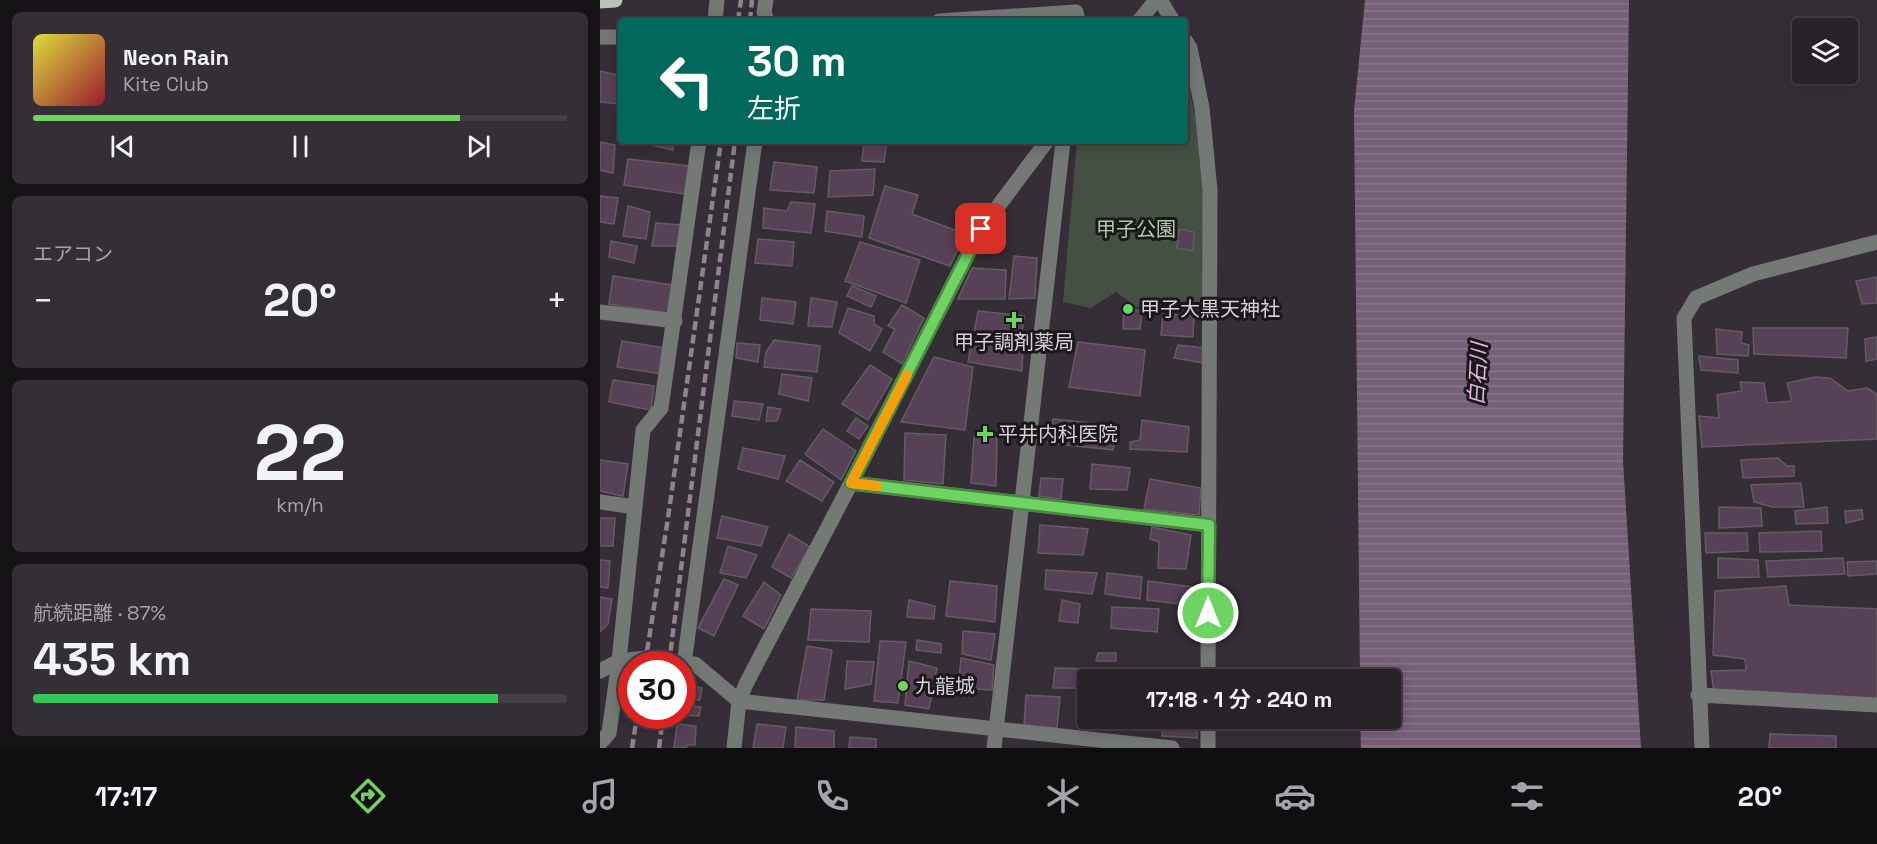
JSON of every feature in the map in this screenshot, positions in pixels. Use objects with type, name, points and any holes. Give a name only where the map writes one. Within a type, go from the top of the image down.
[{"type":"main road","points":[[600,1],[615,0]]},
{"type":"street","points":[[715,18],[717,0]]},
{"type":"street","points":[[766,0],[764,12],[766,18]]},
{"type":"street","points":[[1142,18],[1158,0],[1171,18]]},
{"type":"street","points":[[985,18],[1076,12],[1077,18]]},
{"type":"street","points":[[600,37],[618,37]]},
{"type":"street","points":[[1188,44],[1202,108],[1210,190],[1208,669]]},
{"type":"street","points":[[620,651],[643,430],[662,408],[699,144]]},
{"type":"street","points":[[686,651],[755,144]]},
{"type":"street","points":[[994,748],[1063,144]]},
{"type":"street","points":[[734,748],[739,701],[746,684],[981,229],[1041,145]]},
{"type":"street","points":[[1702,748],[1684,318],[1696,298],[1753,274],[1877,242]]},
{"type":"street","points":[[600,312],[675,321]]},
{"type":"street","points":[[851,483],[1209,525]]},
{"type":"street","points":[[600,502],[635,507]]},
{"type":"street","points":[[600,670],[618,662]]},
{"type":"street","points":[[696,665],[739,701],[1172,748]]},
{"type":"street","points":[[600,743],[609,733],[618,669]]},
{"type":"street","points":[[1698,695],[1877,705]]},
{"type":"street","points":[[1208,729],[1208,748]]},
{"type":"green space","name":"甲子公園","points":[[1188,83],[1195,116],[1203,192],[1202,311],[1137,307],[1116,292],[1091,308],[1063,302],[1077,144],[1188,144]]},
{"type":"water","name":"白石川","points":[[1365,0],[1629,0],[1623,461],[1641,748],[1361,748],[1360,729],[1401,729],[1401,669],[1360,669],[1354,111]]},
{"type":"building","points":[[600,71],[618,75],[618,104],[600,102]]},
{"type":"building","points":[[600,142],[615,145],[613,173],[600,170]]},
{"type":"building","points":[[647,144],[674,144],[673,150]]},
{"type":"building","points":[[864,144],[887,144],[884,162],[862,161]]},
{"type":"building","points":[[628,159],[689,166],[685,194],[624,185]]},
{"type":"building","points":[[774,162],[817,167],[814,193],[770,190]]},
{"type":"building","points":[[875,169],[873,195],[828,197],[830,171]]},
{"type":"building","points":[[885,186],[918,195],[912,214],[965,234],[950,266],[869,238]]},
{"type":"building","points":[[600,196],[618,198],[614,224],[600,222]]},
{"type":"building","points":[[791,202],[815,204],[811,233],[763,228],[764,208],[787,211]]},
{"type":"building","points":[[628,206],[650,212],[646,239],[623,236]]},
{"type":"building","points":[[827,211],[864,216],[862,237],[825,231]]},
{"type":"building","points":[[656,223],[682,225],[678,246],[652,246]]},
{"type":"building","points":[[1179,229],[1194,232],[1193,251],[1177,248]]},
{"type":"building","points":[[758,239],[794,242],[792,266],[755,263]]},
{"type":"building","points":[[611,241],[637,246],[634,263],[609,257]]},
{"type":"building","points":[[860,242],[920,260],[906,303],[845,281]]},
{"type":"building","points":[[1014,256],[1037,258],[1035,298],[1009,299]]},
{"type":"building","points":[[972,268],[1006,270],[1005,299],[958,299]]},
{"type":"building","points":[[613,276],[672,285],[668,313],[609,304]]},
{"type":"building","points":[[1877,277],[1877,303],[1862,304],[1856,281]]},
{"type":"building","points":[[852,286],[876,296],[871,307],[847,296]]},
{"type":"building","points":[[762,298],[796,302],[793,324],[760,320]]},
{"type":"building","points":[[811,298],[837,302],[832,327],[808,326]]},
{"type":"building","points":[[902,305],[924,318],[902,364],[883,352],[895,329],[888,326]]},
{"type":"building","points":[[1124,307],[1142,311],[1140,329],[1123,329]]},
{"type":"building","points":[[848,308],[874,316],[874,324],[882,329],[870,351],[839,333]]},
{"type":"building","points":[[978,311],[1024,316],[1021,343],[974,334]]},
{"type":"building","points":[[1163,314],[1194,316],[1193,337],[1161,335]]},
{"type":"building","points":[[1753,328],[1848,328],[1846,358],[1754,354]]},
{"type":"building","points":[[1716,329],[1742,332],[1741,343],[1749,345],[1748,356],[1717,354]]},
{"type":"building","points":[[1877,337],[1877,359],[1866,361],[1865,339]]},
{"type":"building","points":[[774,340],[820,346],[817,372],[764,367],[766,352]]},
{"type":"building","points":[[972,340],[1023,349],[1022,371],[968,362]]},
{"type":"building","points":[[622,341],[665,348],[661,374],[617,367]]},
{"type":"building","points":[[1078,342],[1145,350],[1140,396],[1069,387]]},
{"type":"building","points":[[737,343],[760,345],[758,362],[736,358]]},
{"type":"building","points":[[1178,345],[1205,348],[1204,363],[1174,358]]},
{"type":"building","points":[[1699,356],[1738,360],[1738,373],[1701,370]]},
{"type":"building","points":[[934,357],[973,367],[965,430],[901,422]]},
{"type":"building","points":[[870,365],[892,379],[868,420],[842,404]]},
{"type":"building","points":[[782,374],[812,378],[808,401],[779,394]]},
{"type":"building","points":[[1815,377],[1830,378],[1848,391],[1867,388],[1877,394],[1877,439],[1702,447],[1699,416],[1719,418],[1717,395],[1742,391],[1740,382],[1764,383],[1767,403],[1792,401],[1787,383]]},
{"type":"building","points":[[613,380],[654,386],[651,410],[609,402]]},
{"type":"building","points":[[734,401],[763,404],[759,420],[732,416]]},
{"type":"building","points":[[768,407],[781,409],[777,421],[766,421]]},
{"type":"building","points":[[856,418],[868,426],[859,439],[847,431]]},
{"type":"building","points":[[1053,419],[1119,426],[1113,450],[1048,443]]},
{"type":"building","points":[[1142,420],[1189,427],[1187,452],[1130,449],[1130,442],[1140,440]]},
{"type":"building","points":[[823,429],[856,451],[841,480],[805,454]]},
{"type":"building","points":[[905,433],[946,435],[943,484],[904,480]]},
{"type":"building","points":[[974,437],[997,437],[996,486],[971,483]]},
{"type":"building","points":[[743,448],[785,456],[778,479],[738,469]]},
{"type":"building","points":[[1778,458],[1787,466],[1794,466],[1794,476],[1743,478],[1741,460]]},
{"type":"building","points":[[600,460],[628,464],[623,496],[600,491]]},
{"type":"building","points":[[800,460],[834,482],[822,501],[786,481]]},
{"type":"building","points":[[1092,464],[1130,468],[1127,490],[1090,489]]},
{"type":"building","points":[[1041,478],[1063,479],[1061,499],[1039,496]]},
{"type":"building","points":[[1150,479],[1201,488],[1199,515],[1144,509]]},
{"type":"building","points":[[1801,483],[1804,507],[1772,507],[1754,502],[1751,485]]},
{"type":"building","points":[[1719,507],[1761,508],[1762,526],[1719,528]]},
{"type":"building","points":[[1827,507],[1828,523],[1796,524],[1795,511]]},
{"type":"building","points":[[1862,510],[1863,519],[1846,523],[1845,511]]},
{"type":"building","points":[[722,516],[768,527],[761,546],[717,538]]},
{"type":"building","points":[[600,518],[615,518],[613,546],[600,546]]},
{"type":"building","points":[[1040,525],[1088,529],[1083,555],[1038,553]]},
{"type":"building","points":[[1152,527],[1191,535],[1186,569],[1158,568],[1159,542],[1150,539]]},
{"type":"building","points":[[1821,531],[1822,551],[1760,552],[1759,533]]},
{"type":"building","points":[[1705,533],[1747,533],[1748,551],[1706,553]]},
{"type":"building","points":[[789,534],[810,547],[791,578],[772,567]]},
{"type":"building","points":[[728,546],[757,555],[746,578],[720,573]]},
{"type":"building","points":[[1718,558],[1758,560],[1759,577],[1718,578]]},
{"type":"building","points":[[1843,558],[1845,574],[1768,577],[1766,561]]},
{"type":"building","points":[[600,560],[610,561],[608,588],[600,587]]},
{"type":"building","points":[[1877,561],[1877,574],[1848,576],[1847,562]]},
{"type":"building","points":[[1046,570],[1097,573],[1092,594],[1045,589]]},
{"type":"building","points":[[1107,573],[1142,577],[1140,599],[1105,594]]},
{"type":"building","points":[[724,579],[738,585],[714,636],[698,628]]},
{"type":"building","points":[[950,581],[997,586],[995,622],[946,616]]},
{"type":"building","points":[[1148,581],[1192,587],[1189,605],[1147,600]]},
{"type":"building","points":[[764,582],[781,595],[764,629],[743,616]]},
{"type":"building","points":[[1786,586],[1789,605],[1877,609],[1877,702],[1714,692],[1711,671],[1746,670],[1745,659],[1713,655],[1715,591]]},
{"type":"building","points":[[600,597],[612,599],[608,624],[600,632]]},
{"type":"building","points":[[909,600],[935,606],[934,619],[907,617]]},
{"type":"building","points":[[1062,600],[1080,604],[1078,623],[1059,621]]},
{"type":"building","points":[[1112,607],[1159,609],[1157,632],[1111,628]]},
{"type":"building","points":[[811,609],[871,611],[869,642],[808,640]]},
{"type":"building","points":[[963,631],[995,634],[991,660],[962,654]]},
{"type":"building","points":[[917,640],[941,644],[941,653],[916,650]]},
{"type":"building","points":[[880,641],[906,642],[898,703],[874,701]]},
{"type":"building","points":[[807,646],[832,650],[824,700],[797,700]]},
{"type":"building","points":[[1098,653],[1116,653],[1116,661],[1096,661]]},
{"type":"building","points":[[961,658],[994,665],[992,690],[958,688]]},
{"type":"building","points":[[847,661],[874,662],[871,684],[845,689]]},
{"type":"building","points":[[909,661],[937,668],[929,709],[905,705]]},
{"type":"building","points":[[1055,668],[1087,669],[1077,669],[1077,688],[1053,688]]},
{"type":"building","points":[[696,687],[702,688],[700,700],[696,700]]},
{"type":"building","points":[[1026,695],[1060,697],[1057,728],[1024,726]]},
{"type":"building","points":[[696,706],[701,707],[699,716],[696,716]]},
{"type":"building","points":[[757,724],[786,727],[783,748],[753,748]]},
{"type":"building","points":[[796,727],[834,731],[834,748],[795,748]]},
{"type":"building","points":[[676,729],[696,729],[695,745],[674,748]]},
{"type":"building","points":[[1162,729],[1197,729],[1197,738],[1162,736]]},
{"type":"building","points":[[1770,734],[1836,736],[1836,748],[1769,748]]},
{"type":"building","points":[[850,737],[876,739],[876,748],[849,748]]},
{"type":"railway","points":[[738,18],[741,0]]},
{"type":"railway","points":[[750,18],[752,0]]},
{"type":"railway","points":[[647,651],[721,144]]},
{"type":"railway","points":[[671,651],[735,144]]},
{"type":"railway","points":[[632,748],[635,729]]},
{"type":"railway","points":[[659,748],[661,729]]},
{"type":"slow traffic","points":[[877,486],[851,483],[907,375]]},
{"type":"place","name":"甲子大黒天神社","points":[[1128,309]]},
{"type":"place","name":"甲子調剤薬局","points":[[1014,320]]},
{"type":"place","name":"平井内科医院","points":[[985,434]]},
{"type":"place","name":"九龍城","points":[[903,686]]},
{"type":"route","points":[[981,229],[851,483],[1209,525],[1208,613]]}]
